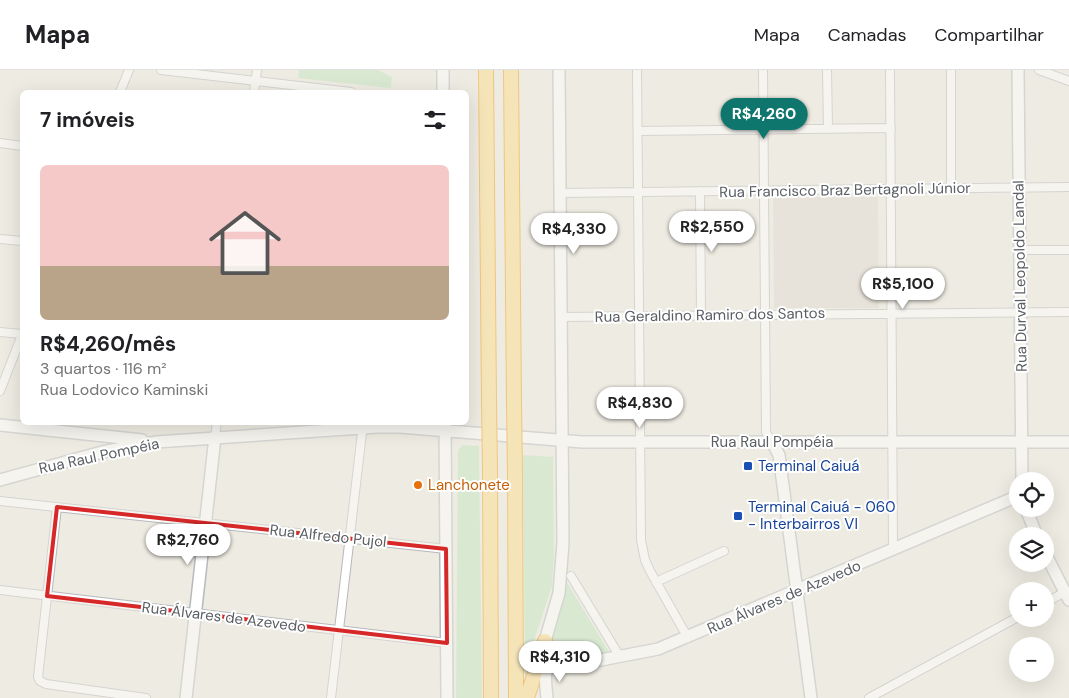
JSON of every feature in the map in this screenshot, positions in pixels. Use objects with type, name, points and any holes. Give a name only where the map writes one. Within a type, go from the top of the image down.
[{"type":"highway","points":[[486,70],[491,698]]},
{"type":"highway","points":[[512,70],[516,698]]},
{"type":"highway","points":[[527,698],[545,641]]},
{"type":"main road","points":[[443,70],[443,90]]},
{"type":"main road","points":[[545,641],[557,606],[561,580],[563,542],[559,70]]},
{"type":"main road","name":"Rua Durval Leopoldo Landal","points":[[1018,70],[1022,472]]},
{"type":"main road","points":[[0,425],[156,442]]},
{"type":"main road","name":"Rua Raul Pompéia","points":[[0,480],[106,451],[156,442],[363,425],[445,427],[562,441],[1069,442]]},
{"type":"main road","points":[[445,427],[448,698]]},
{"type":"main road","points":[[81,434],[106,451],[115,444],[113,436]]},
{"type":"main road","points":[[186,698],[215,437]]},
{"type":"main road","points":[[772,442],[779,456],[812,698]]},
{"type":"main road","name":"Rua Álvares de Azevedo","points":[[547,698],[546,670],[551,662],[556,659],[593,661],[658,649],[688,638],[1009,500]]},
{"type":"main road","points":[[1054,570],[1068,594]]},
{"type":"street","points":[[121,90],[129,70]]},
{"type":"street","points":[[161,70],[334,90]]},
{"type":"street","points":[[254,90],[257,70]]},
{"type":"street","points":[[637,70],[641,540],[645,560],[688,638]]},
{"type":"street","points":[[763,70],[766,432],[772,442]]},
{"type":"street","points":[[827,70],[828,128]]},
{"type":"street","points":[[890,70],[893,549]]},
{"type":"street","points":[[951,70],[951,189]]},
{"type":"street","points":[[1039,70],[1069,81]]},
{"type":"street","points":[[638,131],[891,128]]},
{"type":"street","points":[[0,143],[20,146]]},
{"type":"street","name":"Rua Francisco Braz Bertagnoli Júnior","points":[[560,193],[1069,187]]},
{"type":"street","points":[[700,191],[701,315]]},
{"type":"street","points":[[0,239],[20,241]]},
{"type":"street","points":[[1020,250],[1069,250]]},
{"type":"street","name":"Rua Geraldino Ramiro dos Santos","points":[[561,317],[1069,312]]},
{"type":"street","points":[[0,332],[20,334]]},
{"type":"street","points":[[0,391],[20,339]]},
{"type":"street","points":[[215,437],[217,425]]},
{"type":"street","points":[[331,698],[363,425]]},
{"type":"street","name":"Rua Alfredo Pujol","points":[[0,501],[446,549]]},
{"type":"street","points":[[57,507],[38,673],[40,681],[46,684],[146,698]]},
{"type":"street","points":[[656,582],[724,551]]},
{"type":"street","points":[[571,576],[620,657]]},
{"type":"street","name":"Rua Álvares de Azevedo","points":[[0,590],[447,643]]},
{"type":"street","points":[[1054,599],[1068,594]]},
{"type":"street","points":[[869,698],[1009,623]]},
{"type":"highlighted area","points":[[57,507],[446,549],[447,643],[47,596]]},
{"type":"shaded area","points":[[773,197],[878,197],[879,308],[774,308]]},
{"type":"green space","points":[[299,70],[378,70],[392,77],[391,88],[298,78]]},
{"type":"green space","points":[[463,445],[479,446],[482,698],[456,698],[458,450]]},
{"type":"green space","points":[[523,455],[553,457],[554,555],[552,586],[532,647],[525,679]]},
{"type":"green space","points":[[566,581],[611,655],[572,657],[560,654],[555,650],[552,644],[553,629],[563,600]]},
{"type":"place","name":"Terminal Caiuá","points":[[748,466]]},
{"type":"place","name":"Lanchonete","points":[[418,485]]},
{"type":"place","name":"Terminal Caiuá - 060 - Interbairros VI","points":[[738,516]]}]
